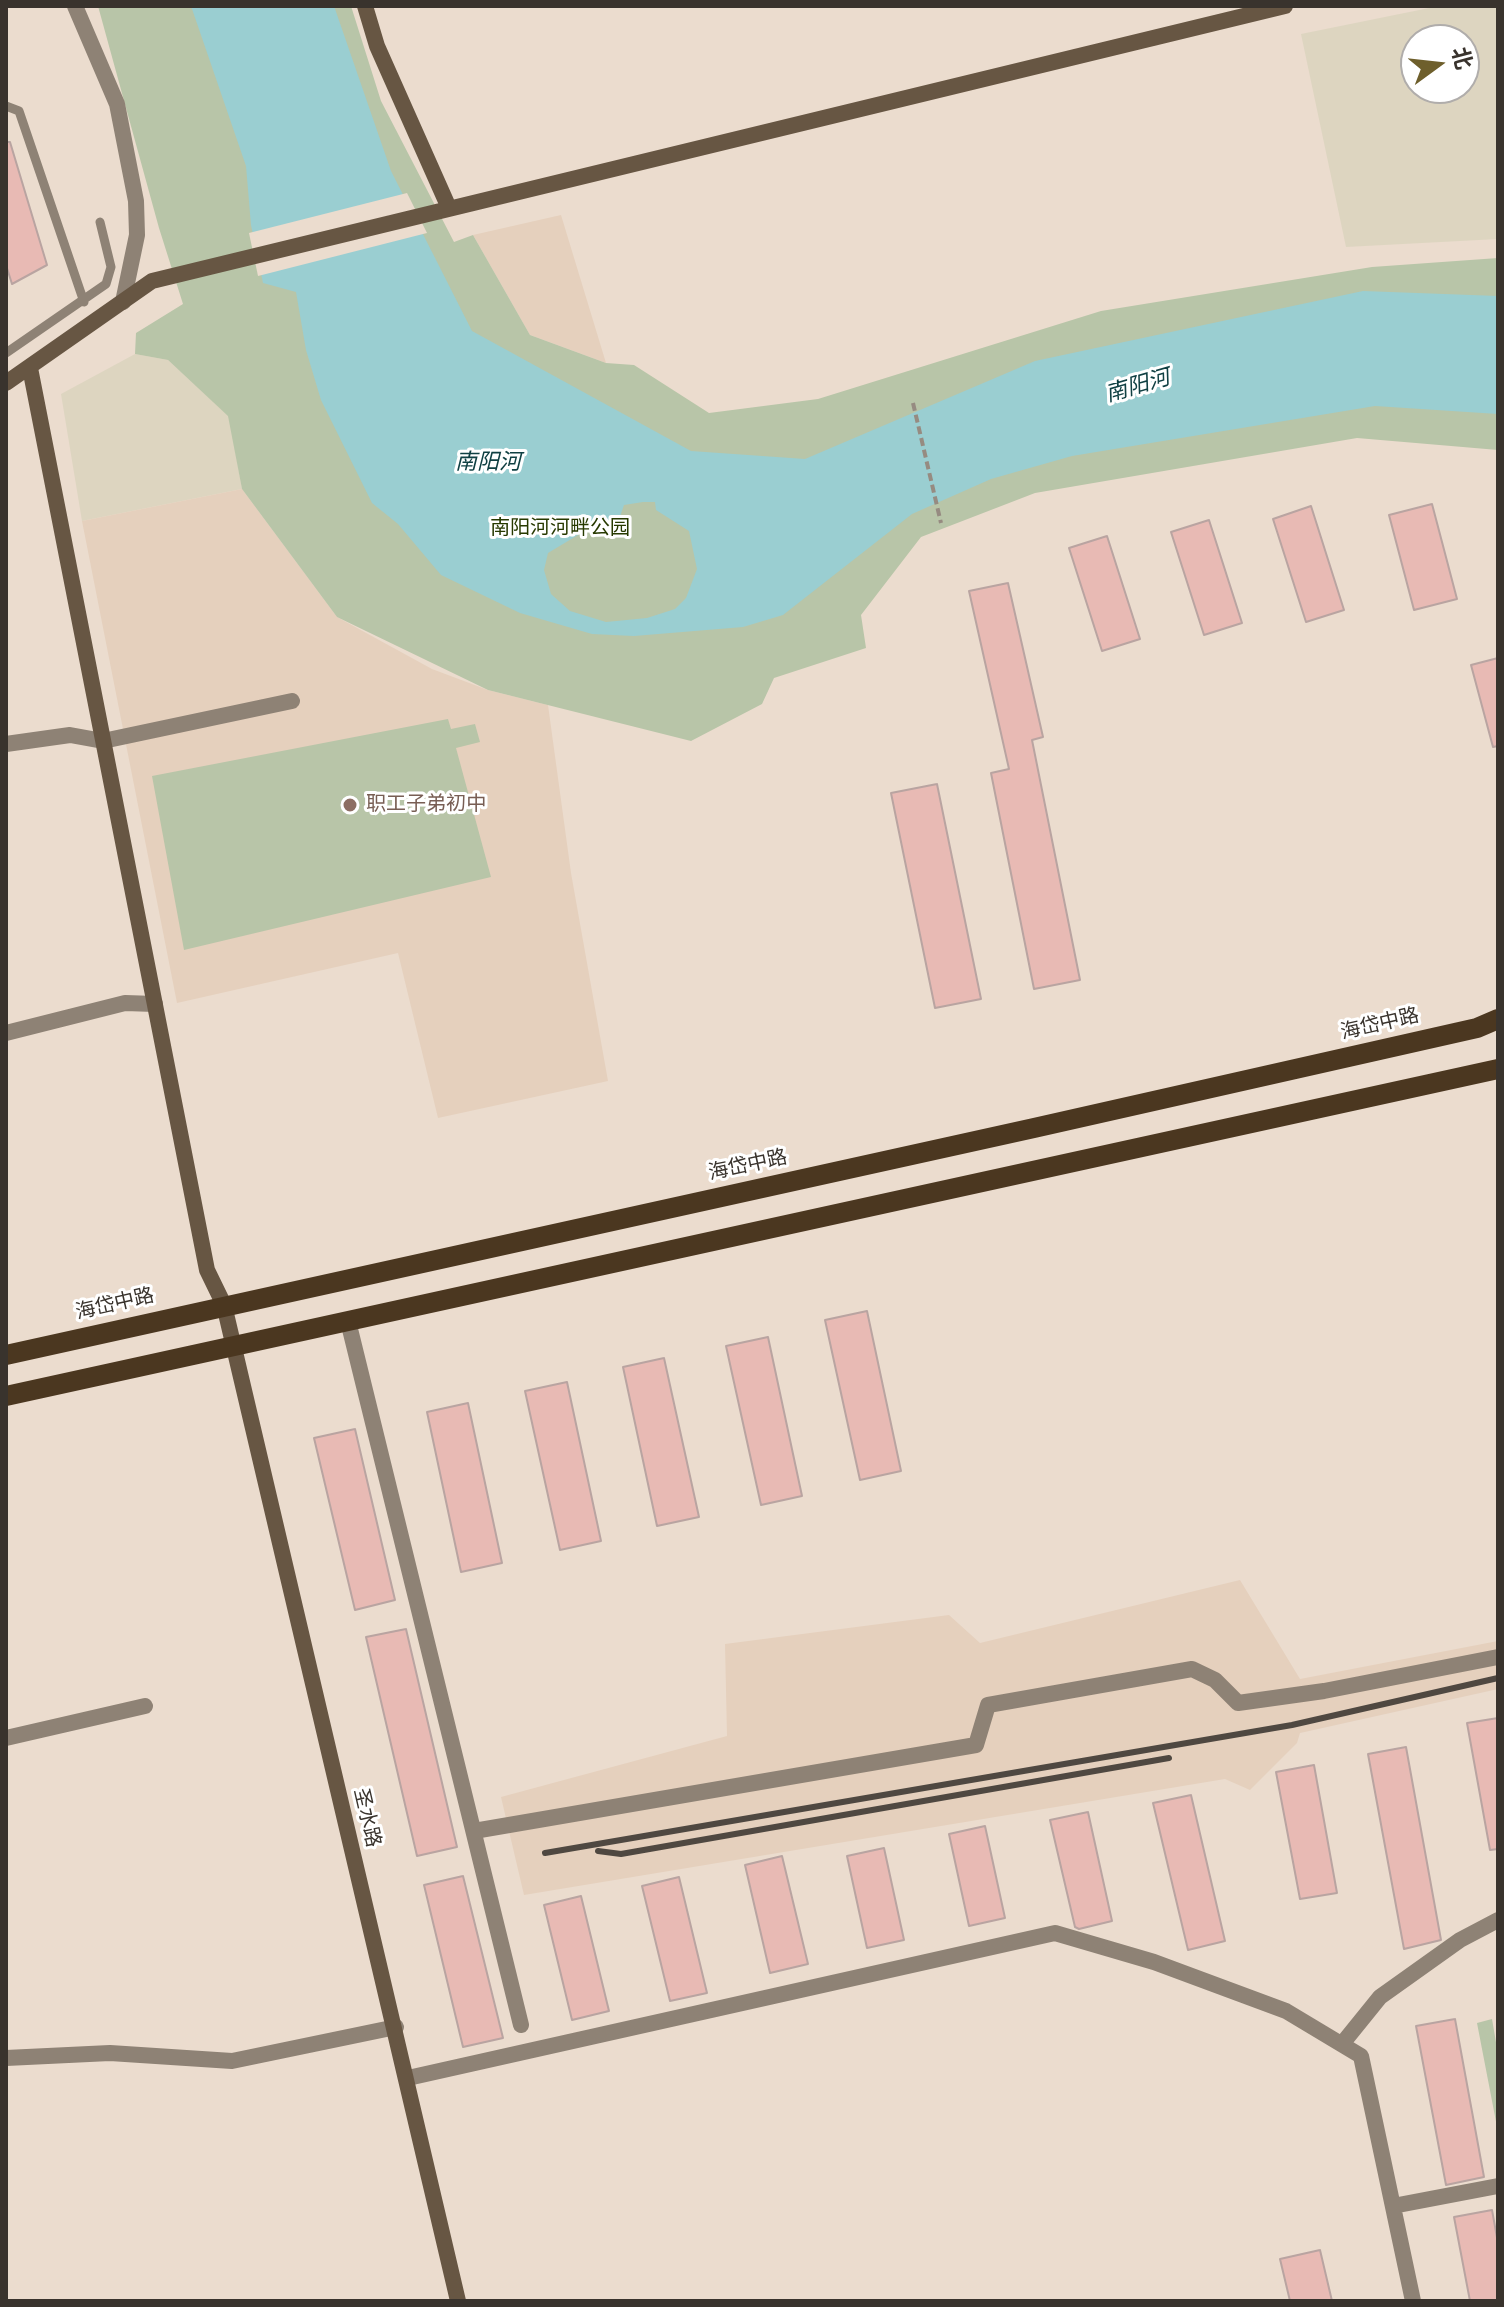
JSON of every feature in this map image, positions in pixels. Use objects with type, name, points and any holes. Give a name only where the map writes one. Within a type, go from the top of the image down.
[{"type":"main road","name":"海岱中路","points":[[6,1355],[1049,1125],[1477,1028],[1498,1019]]},
{"type":"main road","points":[[6,1396],[1498,1069]]},
{"type":"street","points":[[75,6],[117,104],[136,201],[137,235],[123,302]]},
{"type":"street","points":[[365,6],[377,46],[449,208]]},
{"type":"street","points":[[6,383],[152,281],[1227,14],[1285,6]]},
{"type":"street","name":"圣水路","points":[[30,368],[207,1270],[224,1305],[458,2301]]},
{"type":"street","points":[[6,744],[70,735],[103,741],[292,701]]},
{"type":"street","points":[[6,1033],[125,1003],[155,1004]]},
{"type":"street","points":[[348,1321],[521,2025]]},
{"type":"street","points":[[474,1831],[976,1745],[988,1705],[1192,1669],[1215,1680],[1238,1703],[1324,1691],[1498,1657]]},
{"type":"street","points":[[6,1738],[145,1706]]},
{"type":"street","points":[[1342,2044],[1380,1997],[1460,1940],[1498,1920]]},
{"type":"street","points":[[408,2078],[1055,1933],[1154,1962],[1286,2011],[1361,2056],[1413,2301]]},
{"type":"street","points":[[6,2058],[110,2053],[232,2061],[396,2027]]},
{"type":"street","points":[[1393,2206],[1498,2186]]},
{"type":"lane","points":[[6,106],[19,111],[84,302]]},
{"type":"lane","points":[[6,353],[106,284],[111,267],[100,222]]},
{"type":"path","points":[[913,403],[941,523]]},
{"type":"shaded area","points":[[1439,6],[1498,6],[1498,239],[1346,247],[1301,34]]},
{"type":"shaded area","points":[[561,215],[606,363],[530,335],[473,235]]},
{"type":"shaded area","points":[[135,354],[168,360],[229,416],[242,489],[82,521],[61,394]]},
{"type":"shaded area","name":"职工子弟初中","points":[[242,489],[337,617],[432,669],[488,690],[548,705],[571,873],[608,1081],[438,1118],[398,953],[177,1003],[82,521]]},
{"type":"shaded area","points":[[1240,1580],[1300,1679],[1498,1641],[1498,1689],[1300,1733],[1297,1743],[1250,1790],[1225,1779],[524,1895],[501,1797],[727,1736],[725,1644],[949,1615],[980,1643]]},
{"type":"green space","name":"南阳河河畔公园","points":[[98,6],[351,6],[381,101],[454,242],[473,235],[530,335],[606,363],[634,365],[709,413],[818,399],[1101,311],[1372,267],[1498,258],[1498,450],[1357,438],[1035,493],[921,537],[861,615],[866,648],[774,678],[762,704],[691,741],[488,690],[337,617],[242,489],[228,416],[168,360],[135,354],[136,333],[183,304]]},
{"type":"green space","points":[[448,719],[451,729],[475,724],[480,742],[456,748],[491,877],[184,950],[152,776]]},
{"type":"green space","points":[[1492,2019],[1498,2054],[1498,2132],[1477,2023]]},
{"type":"water","name":"南阳河","points":[[191,6],[334,6],[391,171],[472,331],[691,451],[805,459],[1035,361],[1363,291],[1498,296],[1498,414],[1375,406],[1072,456],[991,479],[912,514],[783,615],[743,627],[634,636],[592,634],[520,613],[441,575],[398,524],[372,503],[321,400],[306,350],[296,292],[263,283],[251,225],[246,166]],"holes":[[[655,502],[656,510],[689,531],[697,569],[686,598],[675,609],[647,618],[606,622],[570,611],[551,594],[544,570],[548,553],[583,532],[615,531],[624,505]]]},
{"type":"pier","points":[[407,193],[427,233],[258,276],[249,233]]},
{"type":"building","points":[[6,142],[10,142],[47,265],[12,284],[6,265]]},
{"type":"building","points":[[1432,504],[1457,599],[1414,610],[1389,515]]},
{"type":"building","points":[[1311,506],[1344,610],[1306,622],[1273,519]]},
{"type":"building","points":[[1209,520],[1242,623],[1204,635],[1171,532]]},
{"type":"building","points":[[1107,536],[1140,639],[1102,651],[1069,548]]},
{"type":"building","points":[[1008,583],[1043,737],[1032,740],[1080,980],[1034,989],[991,773],[1009,769],[969,591]]},
{"type":"building","points":[[1498,658],[1498,746],[1493,747],[1471,665]]},
{"type":"building","points":[[937,784],[981,999],[935,1008],[891,793]]},
{"type":"building","points":[[867,1311],[901,1471],[860,1480],[825,1320]]},
{"type":"building","points":[[768,1337],[802,1496],[761,1505],[726,1346]]},
{"type":"building","points":[[664,1358],[699,1517],[657,1526],[623,1367]]},
{"type":"building","points":[[567,1382],[601,1541],[560,1550],[525,1391]]},
{"type":"building","points":[[468,1403],[502,1563],[461,1572],[427,1412]]},
{"type":"building","points":[[355,1429],[395,1600],[355,1610],[314,1438]]},
{"type":"building","points":[[406,1629],[457,1847],[417,1856],[366,1637]]},
{"type":"building","points":[[1498,1718],[1498,1849],[1490,1850],[1467,1723]]},
{"type":"building","points":[[1406,1747],[1441,1940],[1404,1949],[1368,1754]]},
{"type":"building","points":[[1314,1765],[1337,1893],[1300,1899],[1276,1772]]},
{"type":"building","points":[[1191,1795],[1225,1941],[1188,1950],[1153,1803]]},
{"type":"building","points":[[1088,1812],[1112,1921],[1079,1929],[1075,1927],[1050,1820]]},
{"type":"building","points":[[985,1826],[1005,1918],[969,1926],[949,1834]]},
{"type":"building","points":[[884,1848],[904,1940],[867,1948],[847,1856]]},
{"type":"building","points":[[782,1856],[808,1964],[770,1973],[745,1865]]},
{"type":"building","points":[[463,1876],[503,2038],[463,2047],[424,1885]]},
{"type":"building","points":[[679,1877],[707,1993],[670,2001],[642,1886]]},
{"type":"building","points":[[581,1896],[609,2011],[572,2020],[544,1905]]},
{"type":"building","points":[[1455,2019],[1484,2177],[1446,2185],[1416,2026]]},
{"type":"building","points":[[1492,2210],[1498,2243],[1498,2301],[1470,2301],[1454,2217]]},
{"type":"building","points":[[1320,2250],[1332,2301],[1290,2301],[1280,2259]]},
{"type":"railway","points":[[545,1853],[1292,1725],[1498,1678]]},
{"type":"railway","points":[[598,1851],[621,1854],[1169,1758]]},
{"type":"place","name":"职工子弟初中","points":[[350,805]]}]
